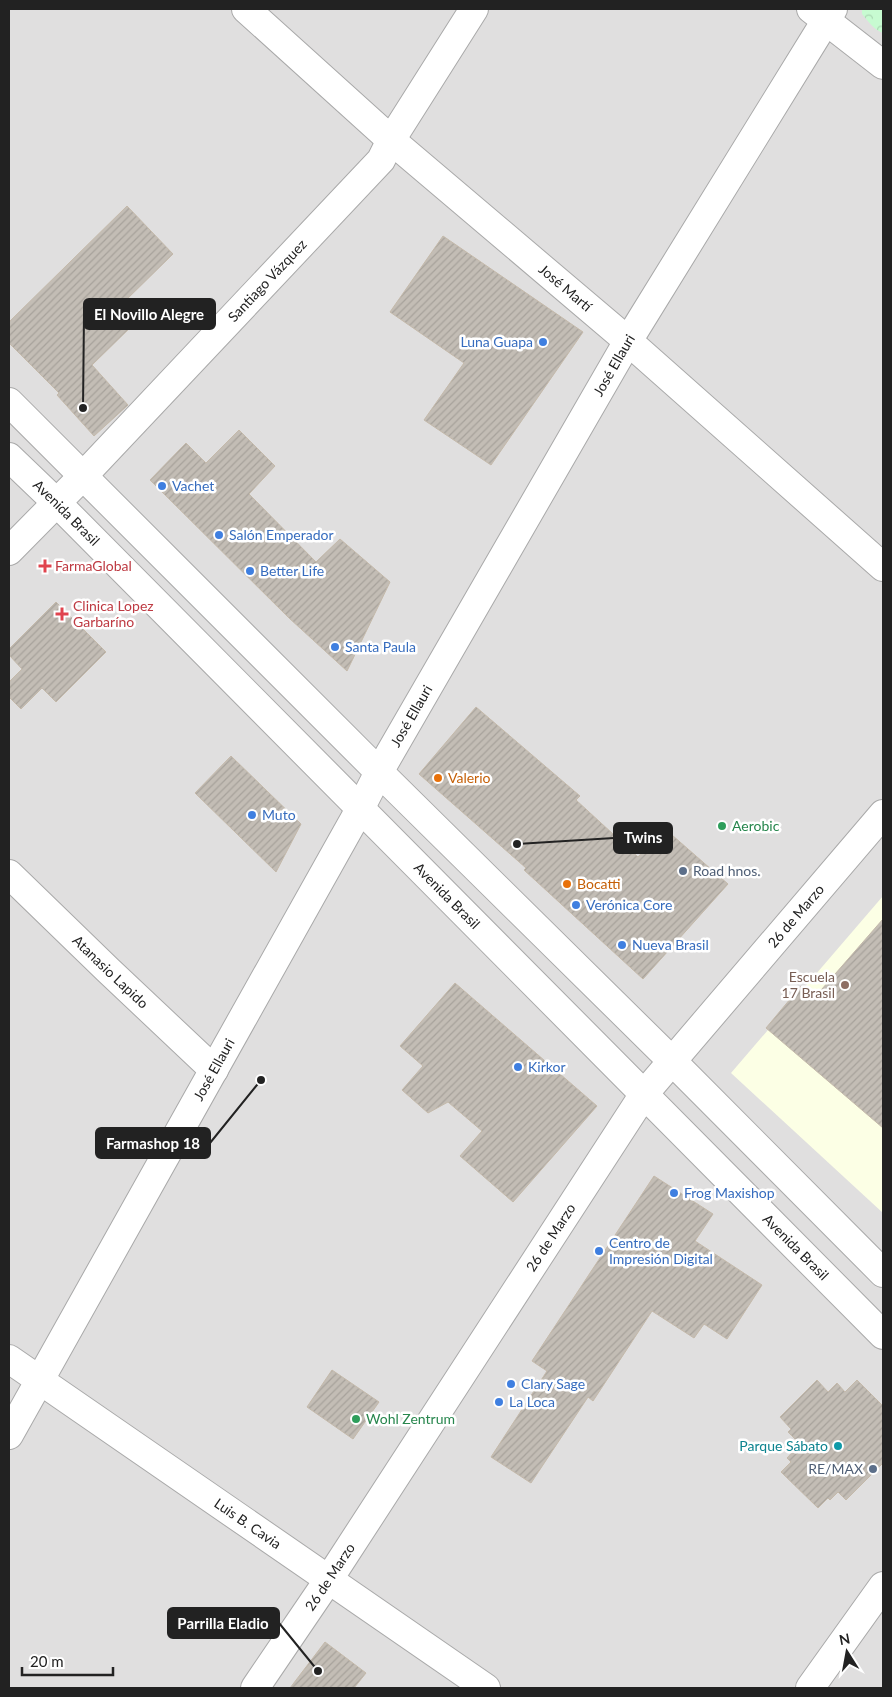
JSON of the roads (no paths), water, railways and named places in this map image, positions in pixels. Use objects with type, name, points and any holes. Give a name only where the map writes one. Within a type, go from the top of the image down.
[{"type":"street","name":"José Martí","points":[[246,9],[391,140],[628,341],[883,567]]},
{"type":"street","name":"Santiago Vázquez","points":[[9,550],[82,477],[381,160],[391,140],[474,9]]},
{"type":"street","points":[[823,13],[883,65]]},
{"type":"street","name":"José Ellauri","points":[[9,1435],[360,810],[379,772],[628,341],[823,13]]},
{"type":"street","points":[[9,402],[82,477],[672,1061],[883,1273]]},
{"type":"street","name":"Avenida Brasil","points":[[9,457],[57,503],[883,1335]]},
{"type":"street","name":"26 de Marzo","points":[[255,1688],[329,1579],[644,1094],[883,814]]},
{"type":"street","name":"Atanasio Lapido","points":[[9,874],[214,1070]]},
{"type":"street","name":"Luis B. Cavia","points":[[9,1359],[486,1688]]},
{"type":"street","points":[[810,1688],[883,1586]]},
{"type":"place","name":"Luna Guapa","points":[[543,342]]},
{"type":"place","name":"El Novillo Alegre","points":[[83,408]]},
{"type":"place","name":"Vachet","points":[[162,486]]},
{"type":"place","name":"Salón Emperador","points":[[219,535]]},
{"type":"place","name":"FarmaGlobal","points":[[45,566]]},
{"type":"place","name":"Better Life","points":[[250,571]]},
{"type":"place","name":"Clinica Lopez Garbaríno","points":[[62,614]]},
{"type":"place","name":"Santa Paula","points":[[335,647]]},
{"type":"place","name":"Valerio","points":[[438,778]]},
{"type":"place","name":"Muto","points":[[252,815]]},
{"type":"place","name":"Aerobic","points":[[722,826]]},
{"type":"place","name":"Twins","points":[[517,844]]},
{"type":"place","name":"Road hnos.","points":[[683,871]]},
{"type":"place","name":"Bocatti","points":[[567,884]]},
{"type":"place","name":"Verónica Core","points":[[576,905]]},
{"type":"place","name":"Nueva Brasil","points":[[622,945]]},
{"type":"place","name":"Escuela 17 Brasil","points":[[845,985]]},
{"type":"place","name":"Kirkor","points":[[518,1067]]},
{"type":"place","name":"Farmashop 18","points":[[261,1080]]},
{"type":"place","name":"Frog Maxishop","points":[[674,1193]]},
{"type":"place","name":"Centro de Impresión Digital","points":[[599,1251]]},
{"type":"place","name":"Clary Sage","points":[[511,1384]]},
{"type":"place","name":"La Loca","points":[[499,1402]]},
{"type":"place","name":"Wohl Zentrum","points":[[356,1419]]},
{"type":"place","name":"Parque Sábato","points":[[838,1446]]},
{"type":"place","name":"RE/MAX","points":[[873,1469]]},
{"type":"place","name":"Parrilla Eladio","points":[[318,1671]]}]
